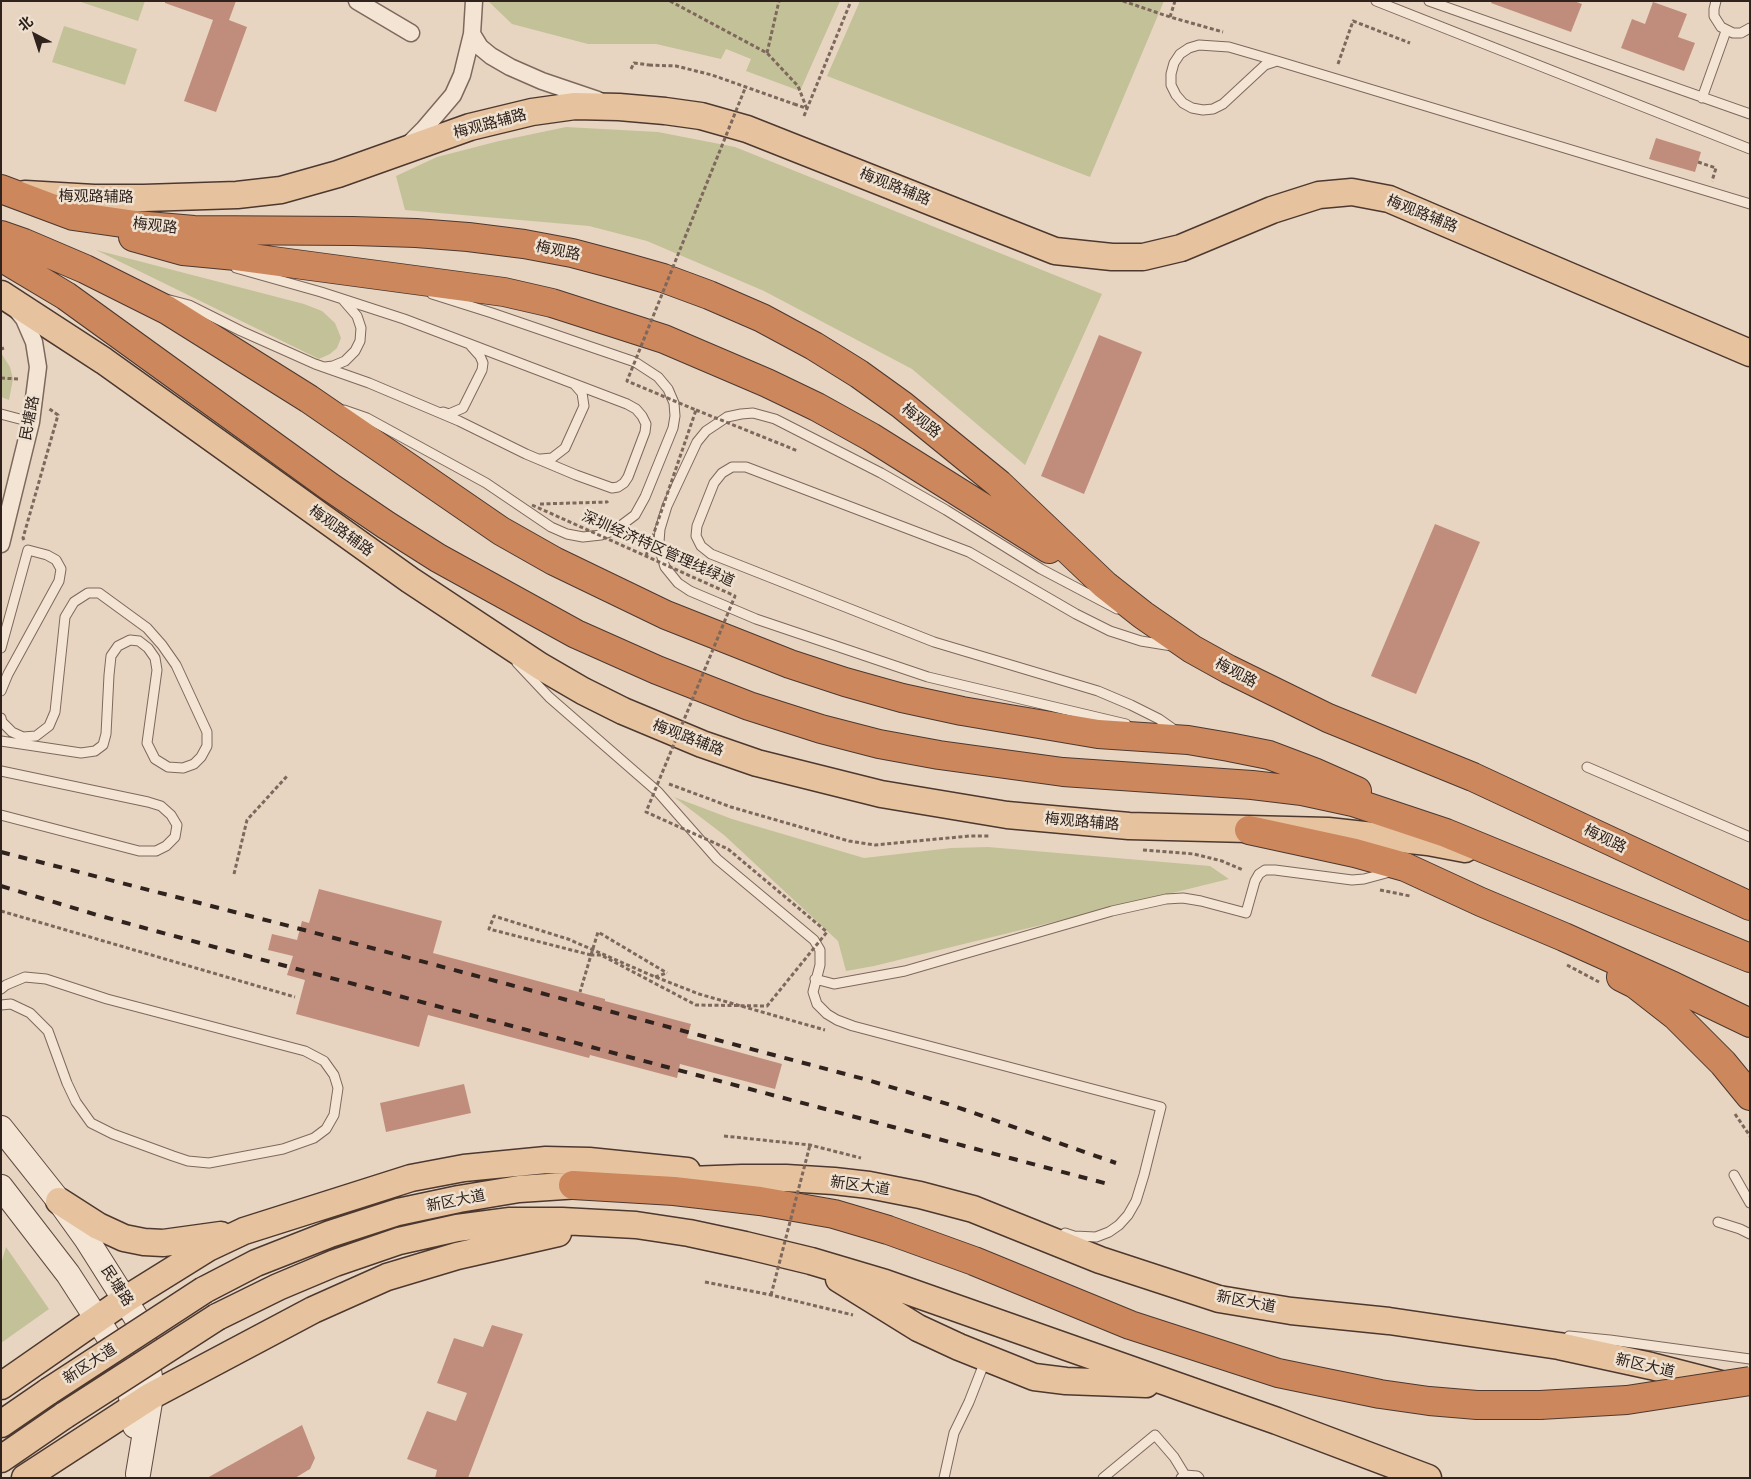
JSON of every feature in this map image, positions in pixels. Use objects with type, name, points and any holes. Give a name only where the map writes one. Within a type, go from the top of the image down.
[{"type":"highway","name":"梅观路","points":[[6,191],[73,216],[136,225],[194,230],[353,231],[468,237],[524,244],[572,253],[663,278],[762,318],[814,346],[859,374],[902,405],[998,484],[1105,585],[1143,615],[1192,649],[1228,669],[1320,714],[1490,785],[1743,901]]},
{"type":"highway","points":[[73,216],[141,240],[183,251],[236,256],[504,292],[552,303],[664,338],[768,383],[871,437],[1105,585]]},
{"type":"highway","points":[[1,235],[59,258],[131,291],[167,310],[308,399],[501,531],[554,561],[666,615],[790,664],[902,698],[1098,734],[1188,740],[1269,755],[1357,791],[1446,834]]},
{"type":"highway","points":[[1,257],[66,296],[330,486],[430,553],[576,634],[657,670],[749,706],[821,729],[879,744],[1063,772],[1252,785],[1302,791],[1353,802],[1446,834],[1750,958]]},
{"type":"highway","points":[[1249,830],[1405,867],[1673,986],[1750,1023]]},
{"type":"highway","points":[[1481,902],[1635,984],[1676,1016],[1723,1063],[1742,1104]]},
{"type":"highway","points":[[573,1185],[674,1191],[760,1201],[834,1214],[888,1230],[974,1261],[1130,1325],[1278,1373],[1380,1394],[1477,1405],[1540,1405],[1628,1400],[1750,1381]]},
{"type":"main road","name":"梅观路辅路","points":[[6,191],[94,198],[237,195],[281,190],[338,174],[470,127],[532,112],[575,106],[619,107],[701,116],[747,129],[1054,251],[1112,257],[1143,257],[1180,248],[1272,210],[1319,195],[1352,192],[1389,199],[1750,353]]},
{"type":"main road","name":"梅观路辅路","points":[[4,297],[104,361],[410,580],[496,638],[583,691],[623,712],[702,744],[756,763],[881,794],[1007,815],[1130,826],[1328,831],[1428,842],[1495,854]]},
{"type":"main road","name":"民塘路","points":[[1,1128],[58,1201],[126,1299],[137,1319],[145,1344],[150,1377],[142,1401],[138,1476]]},
{"type":"main road","points":[[1,1386],[126,1299],[208,1248],[244,1231],[411,1178],[464,1168],[546,1160],[589,1161],[742,1178]]},
{"type":"main road","name":"新区大道","points":[[1,1424],[204,1290],[256,1264],[330,1234],[398,1212],[519,1189],[742,1178],[815,1180],[869,1185],[920,1195],[973,1209],[1100,1260],[1219,1299],[1291,1311],[1469,1332],[1559,1346],[1651,1366],[1750,1391]]},
{"type":"main road","name":"民塘路","points":[[1,1187],[68,1274],[98,1318],[142,1401]]},
{"type":"main road","points":[[58,1201],[98,1226],[124,1238],[144,1242],[163,1243],[244,1231]]},
{"type":"main road","name":"新区大道","points":[[1,1459],[65,1415],[217,1317],[278,1287],[335,1263],[399,1241],[447,1230],[510,1221],[562,1221],[636,1225],[698,1235],[811,1261],[885,1283],[1277,1421],[1428,1478]]},
{"type":"main road","points":[[25,1478],[142,1401],[313,1310],[387,1277],[516,1241],[572,1230],[636,1225]]},
{"type":"main road","points":[[811,1261],[918,1328],[986,1358],[1034,1376],[1066,1381],[1140,1383],[1187,1390]]},
{"type":"street","points":[[357,1],[411,33]]},
{"type":"street","points":[[403,150],[453,95],[462,76],[472,34],[474,1]]},
{"type":"street","points":[[472,34],[480,46],[491,56],[510,67],[619,107]]},
{"type":"street","name":"民塘路","points":[[1,544],[31,422],[38,367],[34,342],[24,319],[4,297]]},
{"type":"lane","points":[[1376,1],[1750,149]]},
{"type":"lane","points":[[1429,1],[1750,114]]},
{"type":"lane","points":[[1714,2],[1716,22],[1726,31],[1741,33],[1750,28]]},
{"type":"lane","points":[[1702,98],[1726,31]]},
{"type":"lane","points":[[1278,61],[1265,65],[1223,104],[1214,109],[1192,108],[1179,99],[1171,84],[1174,63],[1180,54],[1189,48],[1199,45],[1229,46],[1750,204]]},
{"type":"lane","points":[[131,291],[190,305],[241,331],[322,367],[344,373],[433,410],[536,458],[606,486],[618,487],[628,477],[646,432],[646,424],[636,409],[627,404],[404,319],[183,251]]},
{"type":"lane","points":[[308,399],[367,418],[486,483],[551,527],[567,534],[583,537],[601,535],[616,530],[635,515],[645,497],[673,428],[675,416],[674,403],[668,389],[658,377],[635,362],[492,313],[358,272]]},
{"type":"lane","points":[[322,367],[333,366],[345,361],[355,351],[360,341],[361,328],[357,316],[349,305],[340,298]]},
{"type":"lane","points":[[433,410],[449,414],[463,408],[467,402],[482,370],[483,363],[480,356],[467,344]]},
{"type":"lane","points":[[536,458],[552,458],[564,448],[584,406],[582,393],[575,384]]},
{"type":"lane","points":[[1,414],[31,422]]},
{"type":"lane","points":[[1188,740],[928,677],[756,619],[690,591],[678,582],[665,567],[659,542],[660,529],[689,456],[706,431],[727,417],[741,414],[765,416],[775,419],[881,473],[946,510],[1041,569],[1192,649]]},
{"type":"lane","points":[[1188,740],[1159,719],[1098,691],[934,642],[711,554],[701,546],[696,536],[697,526],[714,483],[722,473],[732,467],[746,466],[970,552],[1076,614],[1110,631],[1141,641],[1192,649]]},
{"type":"lane","points":[[1,648],[28,550],[47,555],[56,560],[61,569],[60,581],[8,674],[1,691]]},
{"type":"lane","points":[[1,718],[2,722],[12,732],[23,737],[36,736],[49,726],[55,712],[65,616],[74,602],[88,593],[99,593],[147,628],[162,645],[176,665],[206,732],[207,746],[201,757],[194,764],[184,768],[168,767],[155,759],[147,743],[157,670],[155,658],[148,648],[139,641],[130,640],[118,646],[111,656],[106,734],[103,745],[95,751],[81,753],[1,741]]},
{"type":"lane","points":[[496,638],[519,666],[549,697],[658,792],[717,860],[814,940],[820,950],[820,965],[813,992],[817,1004],[832,1017],[853,1026],[1161,1107],[1144,1175],[1136,1201],[1128,1215],[1109,1232],[1096,1237],[1074,1236],[1054,1230]]},
{"type":"lane","points":[[1587,767],[1750,837]]},
{"type":"lane","points":[[1,771],[161,806],[176,825],[175,837],[166,846],[156,851],[139,851],[1,815]]},
{"type":"lane","points":[[815,979],[834,984],[905,971],[1112,911],[1166,899],[1183,898],[1201,901],[1246,913],[1255,881],[1259,874],[1265,870],[1358,880],[1405,867]]},
{"type":"lane","points":[[1,990],[6,985],[25,978],[46,979],[108,999],[305,1051],[324,1060],[334,1075],[338,1088],[334,1115],[326,1129],[314,1138],[283,1149],[209,1163],[188,1161],[172,1156],[113,1134],[91,1123],[76,1102],[67,1083],[48,1031],[30,1012],[11,1004],[1,1005]]},
{"type":"lane","points":[[1734,1175],[1750,1203]]},
{"type":"lane","points":[[973,1209],[1038,1225]]},
{"type":"lane","points":[[1718,1222],[1750,1234]]},
{"type":"lane","points":[[1469,1332],[1602,1339],[1750,1359]]},
{"type":"lane","points":[[944,1478],[954,1433],[969,1402],[986,1358]]},
{"type":"lane","points":[[1103,1478],[1155,1435],[1174,1457],[1183,1476],[1197,1476],[1199,1478]]},
{"type":"path","points":[[670,1],[767,53],[798,86],[806,108]]},
{"type":"path","points":[[767,53],[779,1]]},
{"type":"path","points":[[804,116],[851,1]]},
{"type":"path","points":[[1122,1],[1170,17],[1175,1]]},
{"type":"path","points":[[1338,64],[1353,21],[1410,43]]},
{"type":"path","points":[[632,69],[634,63],[676,66],[712,74],[806,108]]},
{"type":"path","points":[[746,86],[627,381],[798,451]]},
{"type":"path","points":[[1698,162],[1716,168],[1712,182]]},
{"type":"path","points":[[1,378],[18,379]]},
{"type":"path","points":[[28,550],[23,538],[58,415],[44,406]]},
{"type":"path","points":[[646,556],[696,410]]},
{"type":"path","name":"深圳经济特区管理线绿道","points":[[591,955],[601,955],[696,1005],[767,1006],[827,932],[728,850],[646,812],[735,596],[532,505],[608,502],[618,487]]},
{"type":"path","points":[[645,497],[668,506]]},
{"type":"path","points":[[234,874],[247,820],[288,775]]},
{"type":"path","points":[[659,780],[731,807],[849,841],[875,845],[960,837],[996,836]]},
{"type":"path","points":[[1133,849],[1194,854],[1222,861],[1243,870]]},
{"type":"path","points":[[1372,889],[1391,891],[1419,898]]},
{"type":"path","points":[[1,911],[295,997]]},
{"type":"path","points":[[580,992],[591,955],[598,932],[667,973],[655,977],[568,939],[494,916],[489,929],[591,955]]},
{"type":"path","points":[[1565,964],[1603,984]]},
{"type":"path","points":[[1742,1104],[1750,1136]]},
{"type":"path","points":[[724,1136],[810,1145],[862,1158]]},
{"type":"path","points":[[771,1295],[810,1145]]},
{"type":"path","points":[[705,1282],[771,1295],[861,1317]]},
{"type":"shaded area","points":[[78,1],[145,1],[138,21]]},
{"type":"shaded area","points":[[488,1],[840,1],[800,91],[746,71],[751,59],[726,49],[721,59],[656,44],[588,44],[512,24]]},
{"type":"shaded area","points":[[860,1],[1164,1],[1090,177],[827,76]]},
{"type":"shaded area","points":[[64,26],[137,49],[125,85],[52,62]]},
{"type":"shaded area","points":[[566,127],[658,132],[735,147],[1102,294],[1025,465],[912,369],[764,291],[647,241],[589,226],[405,210],[396,176],[437,157],[499,141]]},
{"type":"shaded area","points":[[96,250],[304,304],[322,311],[335,323],[341,338],[337,348],[319,359]]},
{"type":"shaded area","points":[[1,353],[10,367],[13,379],[9,400],[1,397]]},
{"type":"shaded area","points":[[674,797],[732,819],[864,858],[951,848],[988,847],[1210,866],[1229,879],[874,966],[846,971],[838,941],[724,835]]},
{"type":"shaded area","points":[[6,1247],[49,1309],[1,1343],[1,1264]]},
{"type":"building","points":[[165,1],[236,1],[229,20],[247,27],[216,112],[184,101],[213,20],[165,3]]},
{"type":"building","points":[[1492,1],[1574,1],[1582,4],[1571,32],[1491,3]]},
{"type":"building","points":[[1653,2],[1687,14],[1678,37],[1695,43],[1684,71],[1621,48],[1632,19],[1645,24]]},
{"type":"building","points":[[1656,138],[1701,152],[1695,172],[1649,159]]},
{"type":"building","points":[[1099,335],[1142,352],[1084,494],[1041,476]]},
{"type":"building","points":[[1435,524],[1480,542],[1416,694],[1371,676]]},
{"type":"building","points":[[319,889],[442,921],[433,953],[691,1024],[687,1038],[782,1064],[775,1089],[680,1064],[677,1078],[590,1055],[589,1058],[428,1015],[419,1047],[296,1014],[305,980],[287,975],[293,956],[268,950],[272,934],[297,940],[302,921],[309,923]]},
{"type":"building","points":[[464,1084],[471,1113],[386,1132],[380,1103]]},
{"type":"building","points":[[492,1325],[523,1334],[468,1478],[435,1478],[437,1470],[407,1459],[427,1411],[456,1421],[467,1393],[437,1383],[454,1338],[483,1347]]},
{"type":"building","points":[[302,1425],[315,1458],[310,1469],[295,1478],[207,1478]]},
{"type":"railway","points":[[1,852],[289,926],[864,1079],[951,1105],[1116,1163]]},
{"type":"railway","points":[[1,886],[97,915],[233,952],[1108,1184]]}]
